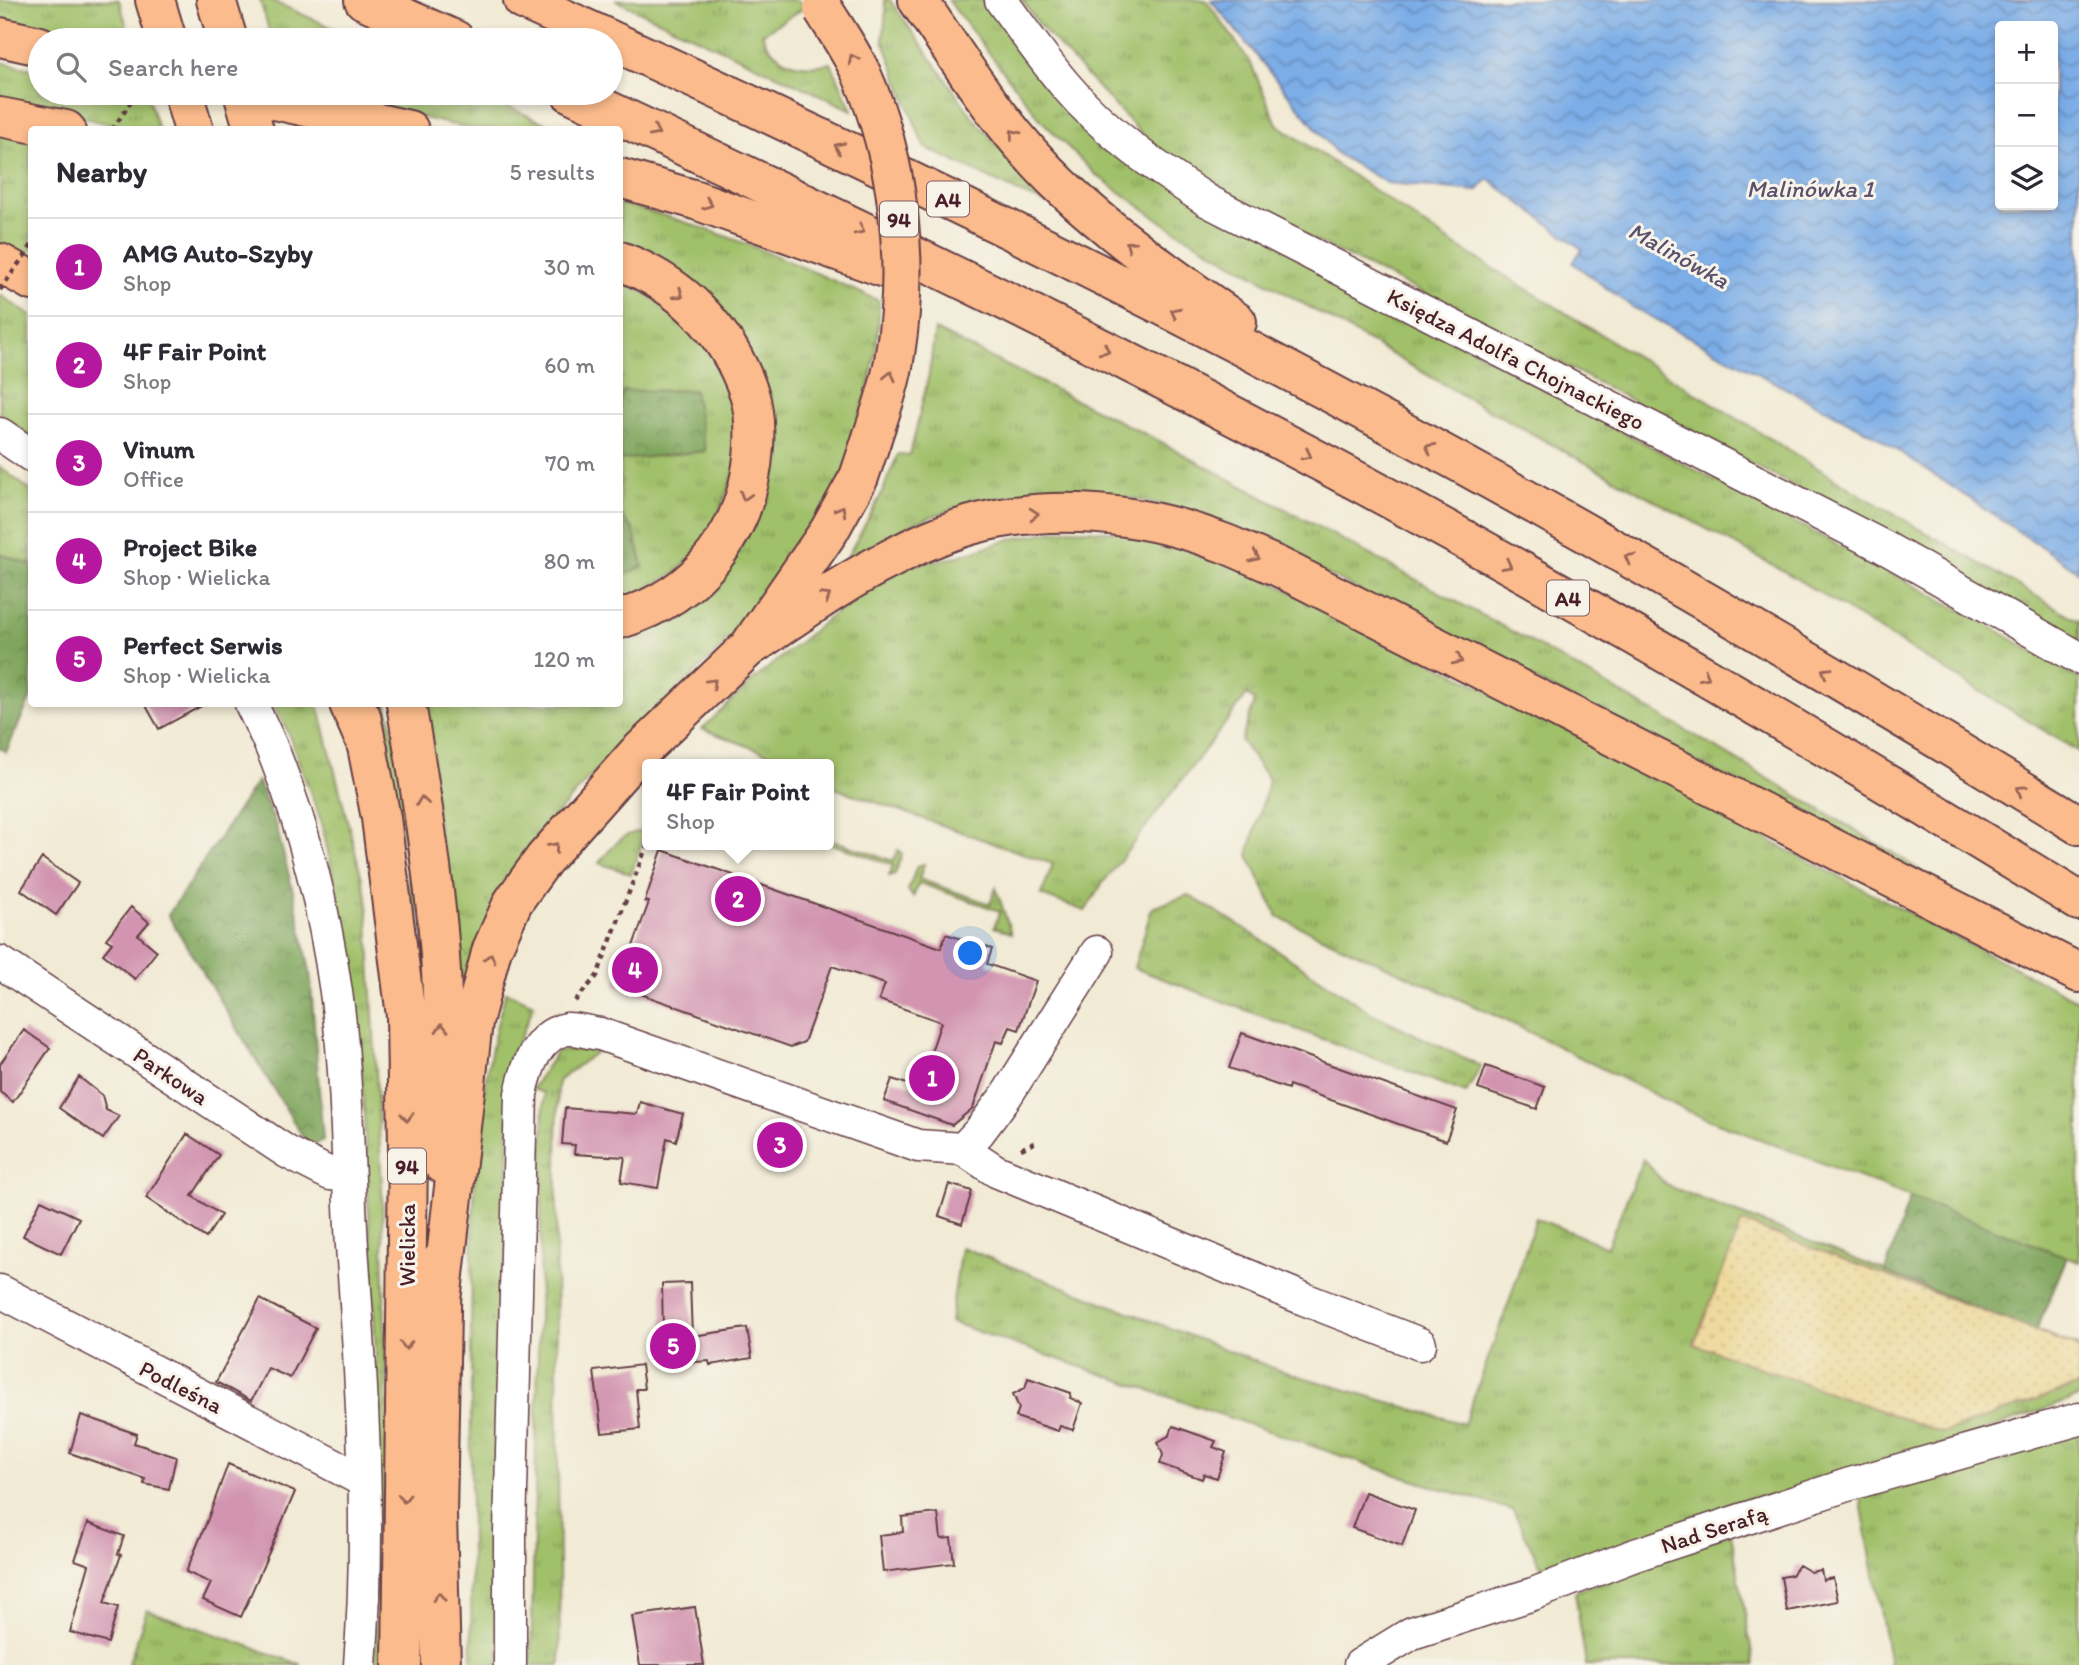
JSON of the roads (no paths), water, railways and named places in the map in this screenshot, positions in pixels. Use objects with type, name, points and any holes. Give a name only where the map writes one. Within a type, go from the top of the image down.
[{"type":"main road","points":[[155,0],[163,28]]},
{"type":"main road","points":[[216,0],[224,28]]},
{"type":"main road","points":[[364,0],[427,28]]},
{"type":"main road","name":"A4","points":[[523,0],[584,28]]},
{"type":"main road","points":[[918,0],[1009,128],[1059,184],[1136,250],[1365,412]]},
{"type":"main road","name":"94","points":[[748,648],[829,531],[859,477],[885,400],[895,355],[903,278],[900,232],[888,162],[861,73],[820,4]]},
{"type":"main road","points":[[0,37],[28,43]]},
{"type":"main road","name":"A4","points":[[623,46],[944,197],[1211,330],[1365,412],[1746,624],[2079,825]]},
{"type":"main road","points":[[187,105],[193,126]]},
{"type":"main road","points":[[247,105],[253,126]]},
{"type":"main road","points":[[298,105],[391,126]]},
{"type":"main road","name":"A4","points":[[596,105],[1045,319],[1330,466],[1617,625],[2079,901]]},
{"type":"main road","points":[[0,117],[46,126]]},
{"type":"main road","points":[[623,179],[693,198],[952,292],[1045,319]]},
{"type":"main road","points":[[0,262],[28,279]]},
{"type":"main road","points":[[623,262],[695,305],[718,333],[750,395],[754,432],[747,492],[737,519],[713,558],[681,590],[653,606],[623,618]]},
{"type":"main road","points":[[442,1292],[473,1022],[492,949],[513,902],[544,859],[636,755],[748,648],[885,561],[971,525],[1016,516],[1060,512],[1104,514],[1149,521],[1216,540],[1277,566],[2079,973]]},
{"type":"main road","name":"94","points":[[350,707],[368,748]]},
{"type":"main road","name":"Wielicka","points":[[359,707],[386,854],[406,1016],[402,1665]]},
{"type":"main road","name":"Wielicka","points":[[407,707],[422,799],[438,932],[444,1060],[437,1515],[441,1665]]},
{"type":"street","name":"Księdza Adolfa Chojnackiego","points":[[1001,0],[1066,87],[1104,125],[1151,164],[1208,201],[1884,547],[2079,657]]},
{"type":"street","points":[[0,434],[28,453]]},
{"type":"street","points":[[252,707],[277,760],[306,849],[323,918],[336,993],[345,1088],[364,1481],[364,1598],[360,1665]]},
{"type":"street","points":[[962,1149],[979,1132],[1006,1096],[1097,952]]},
{"type":"street","name":"Parkowa","points":[[0,962],[287,1152],[330,1174],[348,1175]]},
{"type":"street","points":[[510,1665],[510,1532],[521,1094],[526,1070],[546,1038],[568,1029],[600,1034],[918,1146],[962,1149],[996,1171],[1304,1299],[1420,1344]]},
{"type":"street","name":"Podleśna","points":[[0,1291],[364,1481]]},
{"type":"street","name":"Nad Serafą","points":[[1360,1665],[1412,1633],[1523,1598],[1634,1555],[1847,1485],[2079,1419]]},
{"type":"water","name":"Malinówka 1","points":[[1211,0],[2079,0],[2079,572],[1876,436],[1632,307],[1573,263],[1582,249],[1488,179],[1477,191],[1387,183],[1337,154]]},
{"type":"place","name":"4F Fair Point","points":[[738,899]]},
{"type":"place","name":"Project Bike","points":[[635,970]]},
{"type":"place","name":"AMG Auto-Szyby","points":[[932,1078]]},
{"type":"place","name":"Vinum","points":[[780,1145]]},
{"type":"place","name":"Perfect Serwis","points":[[673,1346]]},
{"type":"water label","name":"Malinówka","points":[[1679,255]]}]
